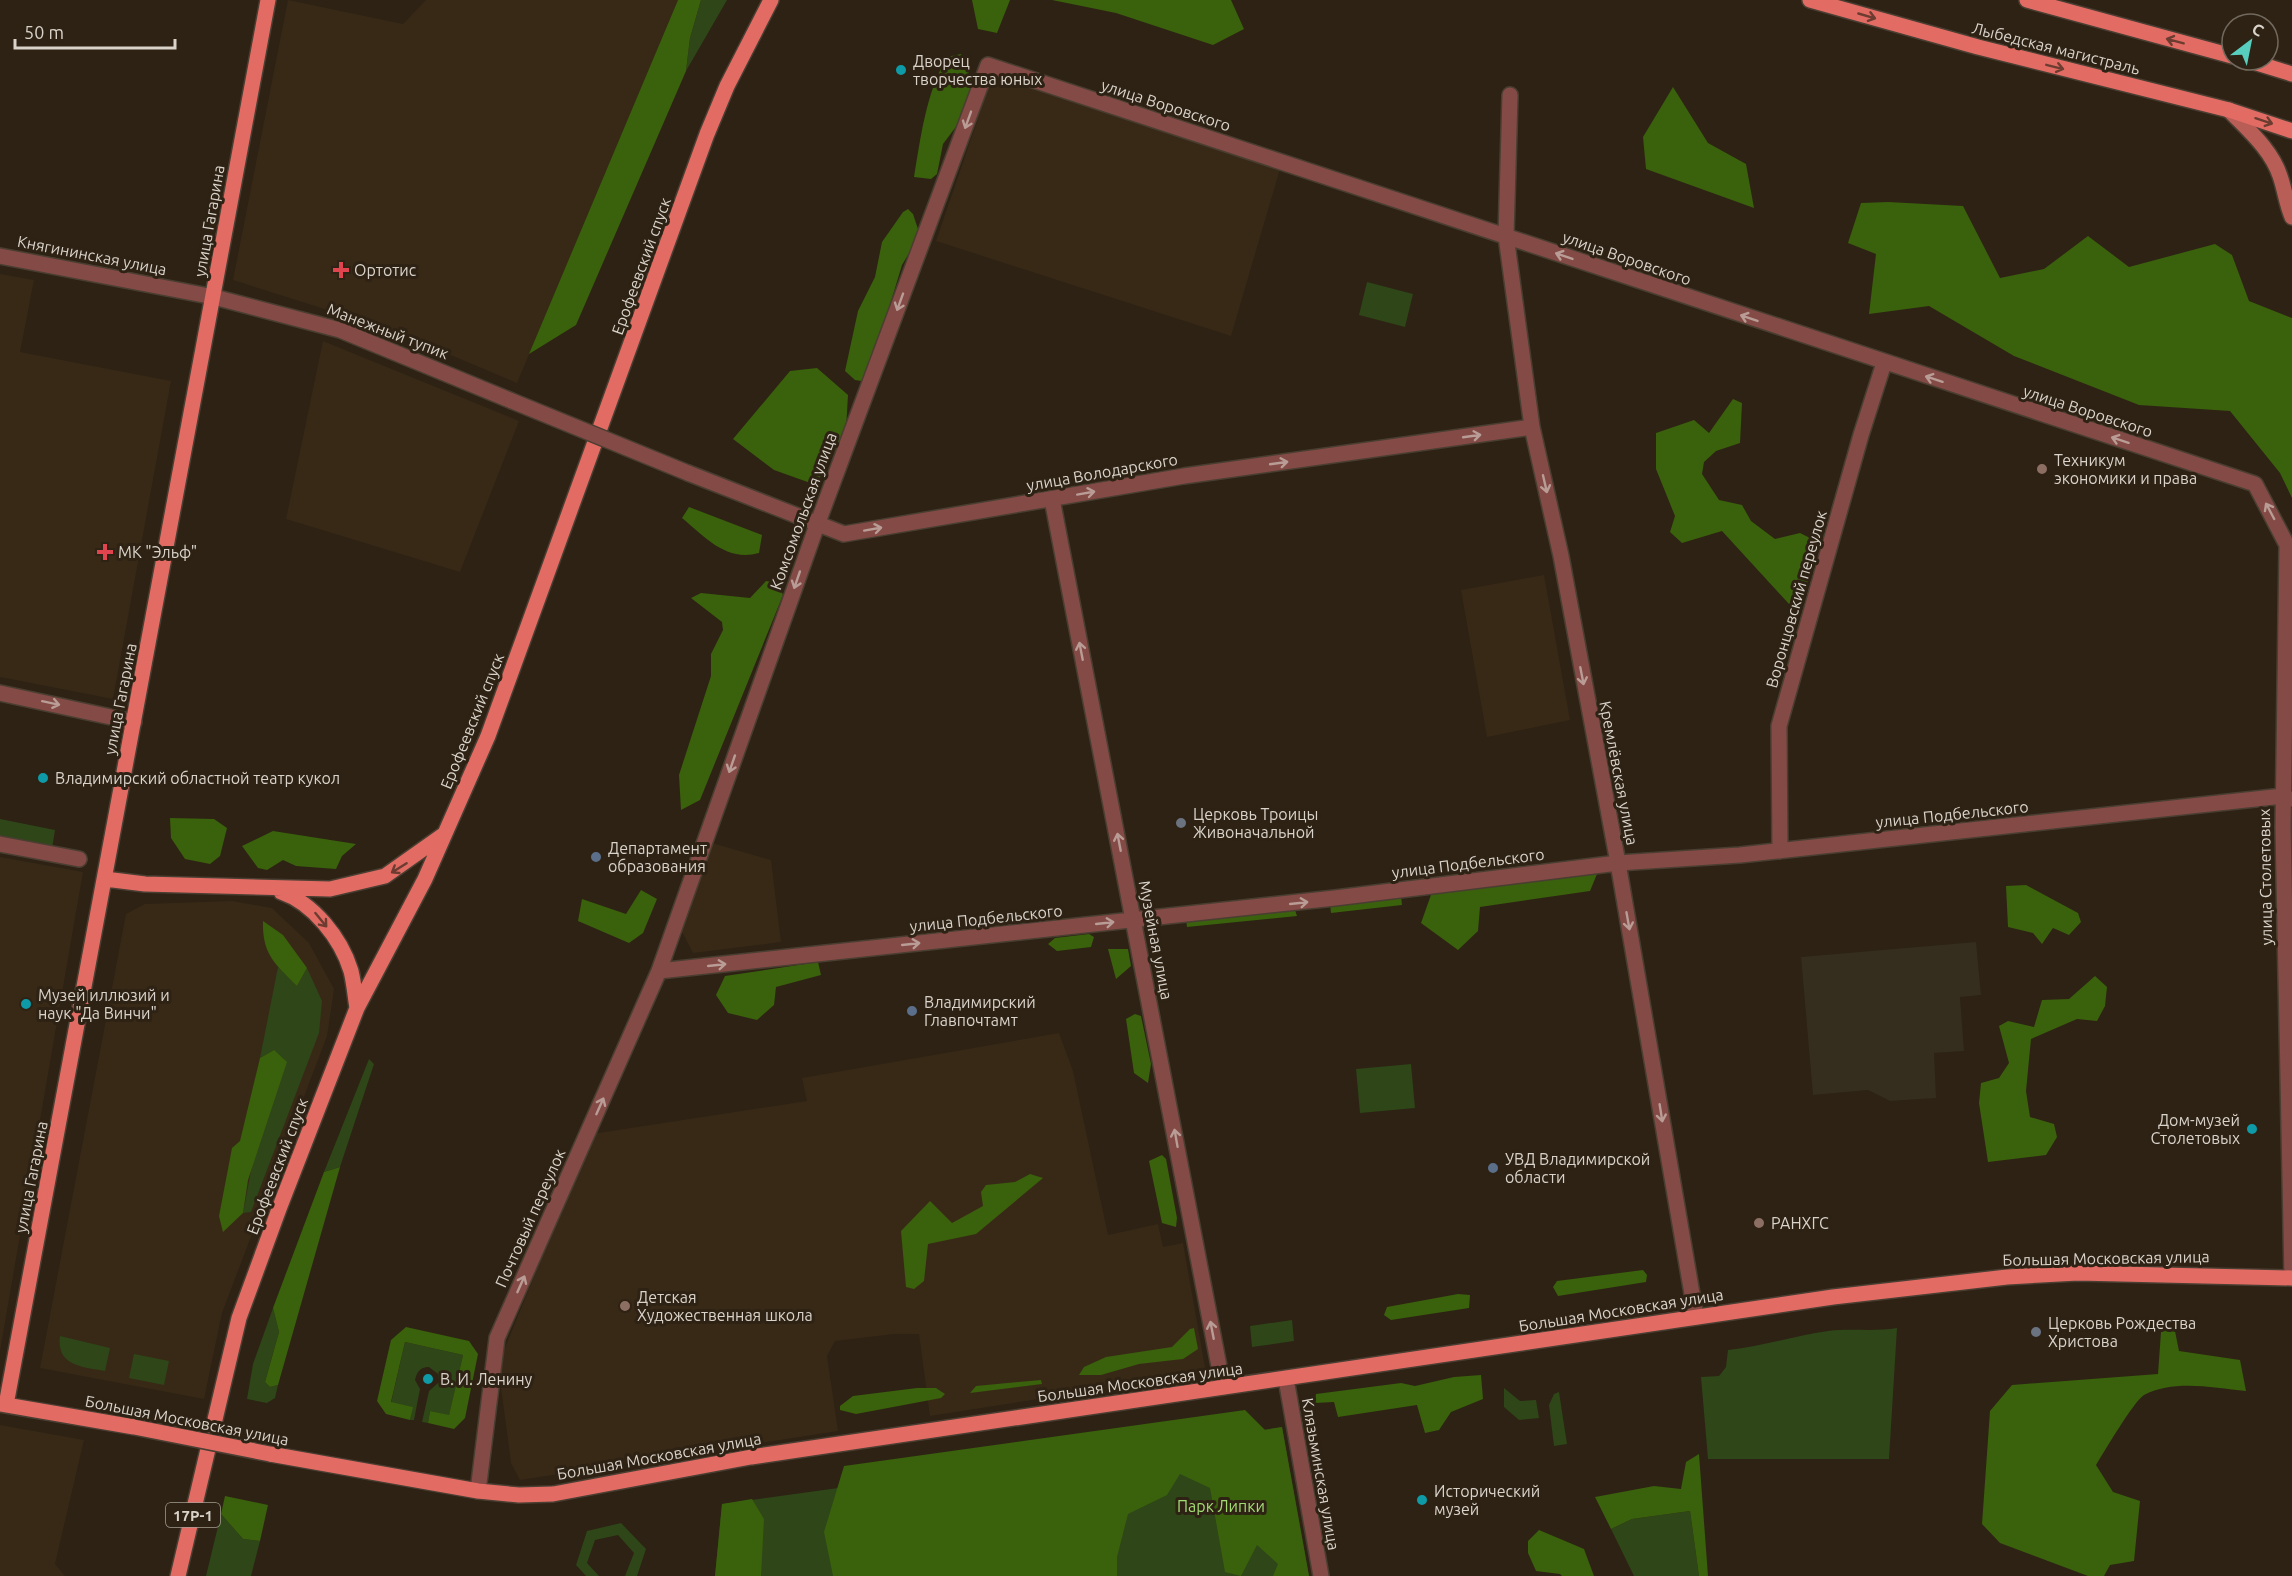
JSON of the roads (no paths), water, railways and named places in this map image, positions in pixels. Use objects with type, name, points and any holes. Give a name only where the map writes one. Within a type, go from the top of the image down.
[{"type":"main road","name":"улица Гагарина","points":[[3,1404],[105,879],[268,0]]},
{"type":"main road","name":"Ерофеевский спуск","points":[[178,1576],[239,1318],[357,1008],[446,833],[488,736],[707,134],[727,86],[771,0]]},
{"type":"main road","name":"Лыбедская магистраль","points":[[1810,0],[1978,47],[2229,110],[2292,131]]},
{"type":"main road","points":[[2027,0],[2220,53]]},
{"type":"main road","points":[[105,879],[145,884],[330,890],[385,876],[446,833]]},
{"type":"main road","points":[[273,889],[294,897],[308,907],[331,932],[350,969],[357,1008]]},
{"type":"main road","name":"Большая Московская улица","points":[[3,1404],[478,1491],[519,1495],[553,1494],[751,1457],[1696,1317],[2007,1276],[2078,1273],[2292,1278]]},
{"type":"street","name":"улица Воровского","points":[[988,65],[2255,484]]},
{"type":"street","name":"Комсомольская улица","points":[[659,971],[817,525],[988,65]]},
{"type":"street","name":"Кремлёвская улица","points":[[1510,95],[1506,236],[1532,427],[1561,556],[1618,863],[1696,1317]]},
{"type":"street","points":[[2229,110],[2269,153],[2281,177],[2285,201],[2292,217]]},
{"type":"street","name":"Княгининская улица","points":[[0,256],[213,297]]},
{"type":"street","name":"Манежный тупик","points":[[213,297],[340,330],[688,473]]},
{"type":"street","name":"Воронцовский переулок","points":[[1780,851],[1779,726],[1884,363]]},
{"type":"street","name":"улица Володарского","points":[[688,473],[844,534],[1184,477],[1532,427]]},
{"type":"street","name":"улица Столетовых","points":[[2255,484],[2287,544],[2292,1278]]},
{"type":"street","name":"Музейная улица","points":[[1052,499],[1223,1388]]},
{"type":"street","points":[[0,693],[134,722]]},
{"type":"street","name":"улица Подбельского","points":[[659,971],[1134,920],[1618,863],[1780,851],[2287,798]]},
{"type":"street","points":[[0,844],[79,859]]},
{"type":"street","name":"Почтовый переулок","points":[[478,1491],[497,1338],[659,971]]},
{"type":"street","name":"Клязьминская улица","points":[[1286,1379],[1321,1576]]},
{"type":"place","name":"Дворец творчества юных","points":[[901,70]]},
{"type":"place","name":"Ортотис","points":[[341,270]]},
{"type":"place","name":"Техникум экономики и права","points":[[2042,469]]},
{"type":"place","name":"МК \"Эльф\"","points":[[105,552]]},
{"type":"place","name":"Владимирский областной театр кукол","points":[[43,778]]},
{"type":"place","name":"Церковь Троицы Живоначальной","points":[[1181,823]]},
{"type":"place","name":"Департамент образования","points":[[596,857]]},
{"type":"place","name":"Музей иллюзий и наук \"Да Винчи\"","points":[[26,1004]]},
{"type":"place","name":"Владимирский Главпочтамт","points":[[912,1011]]},
{"type":"place","name":"Дом-музей Столетовых","points":[[2252,1129]]},
{"type":"place","name":"УВД Владимирской области","points":[[1493,1168]]},
{"type":"place","name":"РАНХГС","points":[[1759,1223]]},
{"type":"place","name":"Детская Художественная школа","points":[[625,1306]]},
{"type":"place","name":"Церковь Рождества Христова","points":[[2036,1332]]},
{"type":"place","name":"В. И. Ленину","points":[[428,1379]]},
{"type":"place","name":"Исторический музей","points":[[1422,1500]]},
{"type":"park label","name":"Парк Липки","points":[[1221,1506]]}]
